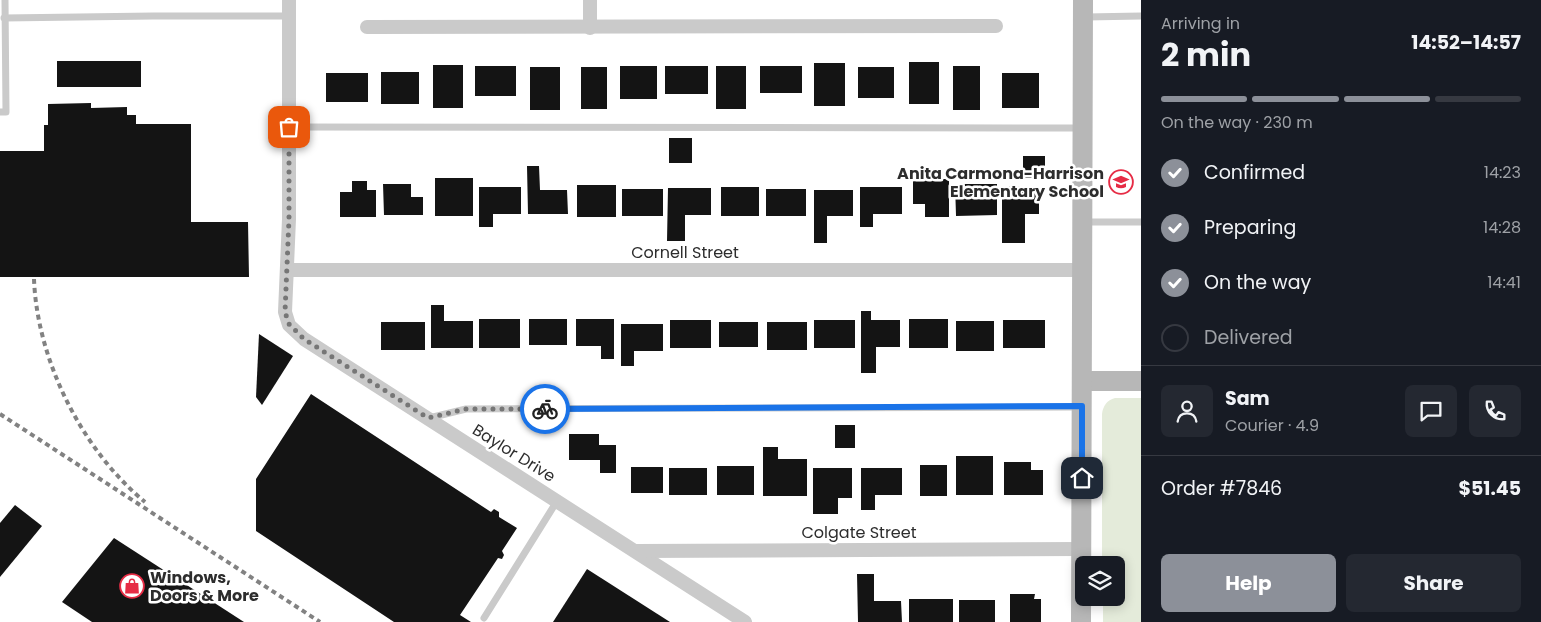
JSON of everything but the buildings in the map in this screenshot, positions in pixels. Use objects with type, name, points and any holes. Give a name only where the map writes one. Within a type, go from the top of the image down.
[{"type":"street","name":"Baylor Drive","points":[[289,0],[288,270],[285,312],[289,324],[304,339],[745,622]]},
{"type":"street","points":[[590,0],[590,28]]},
{"type":"street","points":[[1081,622],[1083,8]]},
{"type":"street","points":[[367,27],[996,26]]},
{"type":"street","name":"Cornell Street","points":[[288,270],[1082,270]]},
{"type":"street","points":[[1082,381],[1141,381]]},
{"type":"street","name":"Colgate Street","points":[[636,551],[1082,549]]},
{"type":"lane","points":[[0,112],[6,112],[5,0]]},
{"type":"lane","points":[[1083,8],[1141,16]]},
{"type":"lane","points":[[4,18],[289,16]]},
{"type":"lane","points":[[289,127],[1082,128]]},
{"type":"lane","points":[[1082,222],[1141,222]]},
{"type":"lane","points":[[428,418],[466,409],[1082,406]]},
{"type":"lane","points":[[484,618],[557,501]]},
{"type":"green space","points":[[1115,398],[1141,398],[1141,622],[1103,622],[1103,606],[1125,606],[1125,556],[1102,556],[1102,414],[1103,408],[1110,400]]},
{"type":"railway","points":[[34,279],[37,310],[44,341],[67,401],[101,457],[122,481],[145,502]]},
{"type":"railway","points":[[0,414],[320,622]]},
{"type":"way so far","points":[[289,127],[288,270],[285,312],[289,324],[304,339],[428,418],[466,409],[545,409]]},
{"type":"place","name":"Anita Carmona-Harrison Elementary School","points":[[1121,182]]},
{"type":"place","name":"Windows, Doors & More","points":[[132,586]]},
{"type":"route","points":[[545,409],[1082,406],[1082,478]]}]
